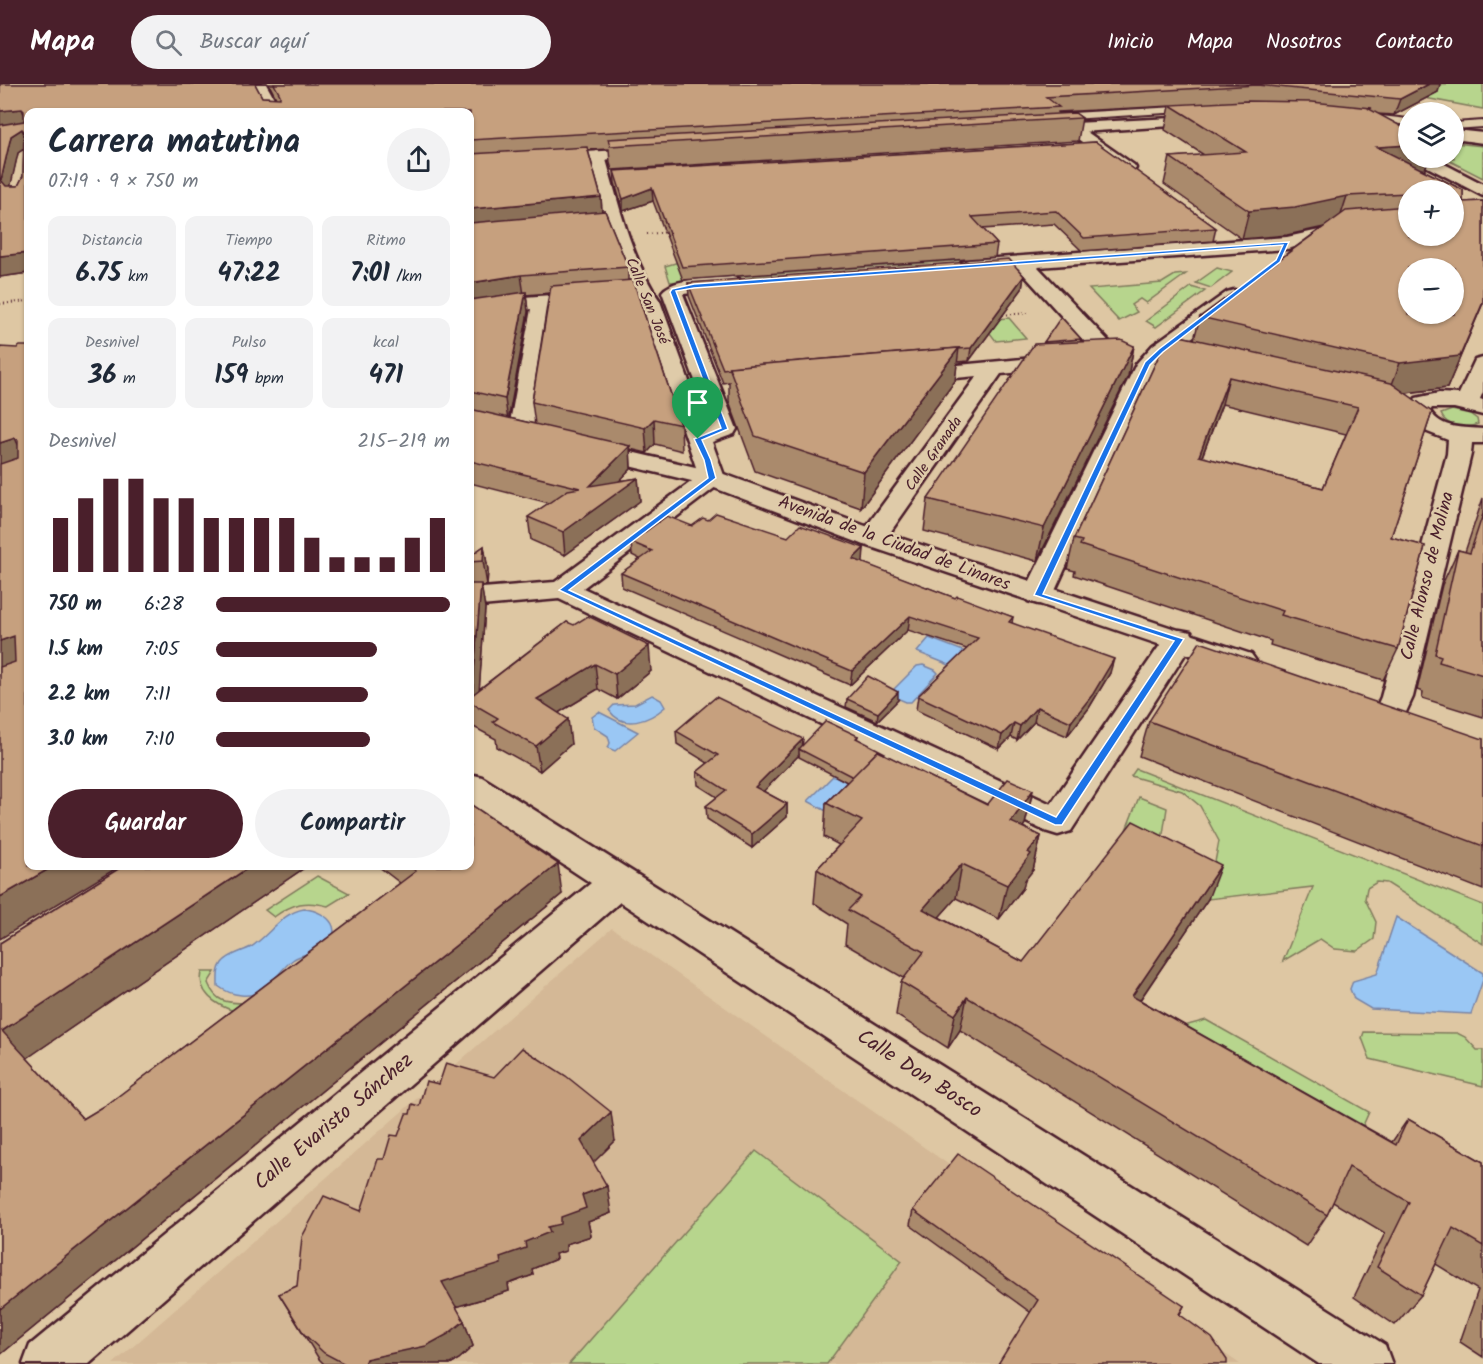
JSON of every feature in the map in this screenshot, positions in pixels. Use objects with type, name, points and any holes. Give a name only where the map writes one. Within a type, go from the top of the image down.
[{"type":"street","points":[[259,84],[273,108]]},
{"type":"street","points":[[1016,132],[1230,119]]},
{"type":"street","points":[[1347,119],[1378,131],[1398,130]]},
{"type":"street","points":[[1072,128],[1145,180]]},
{"type":"street","points":[[1464,136],[1483,138]]},
{"type":"street","points":[[1077,149],[1099,147]]},
{"type":"street","points":[[474,164],[663,153]]},
{"type":"street","name":"Calle San José","points":[[597,156],[609,177],[615,221],[650,301],[712,478]]},
{"type":"street","points":[[1441,168],[1483,190]]},
{"type":"street","points":[[592,223],[615,221]]},
{"type":"street","points":[[953,267],[1237,247],[1283,252],[1338,231],[1398,227]]},
{"type":"street","points":[[1219,234],[1237,247]]},
{"type":"street","points":[[1023,262],[1112,358]]},
{"type":"street","points":[[698,439],[725,429],[722,392],[672,292],[678,289],[753,282]]},
{"type":"street","points":[[1038,595],[1154,357],[1251,282]]},
{"type":"street","points":[[474,311],[499,306],[646,294]]},
{"type":"street","name":"Avenida de la Ciudad de Linares","points":[[542,302],[532,436],[712,478],[873,538],[1038,595],[1180,639],[1270,672]]},
{"type":"street","points":[[888,377],[1112,358],[1188,357]]},
{"type":"street","points":[[1472,436],[1435,428],[1408,410],[1431,401],[1445,400],[1475,406],[1483,365]]},
{"type":"street","name":"Calle Granada","points":[[873,538],[994,368]]},
{"type":"street","name":"Calle Alonso de Molina","points":[[1389,715],[1396,697],[1459,454],[1472,436]]},
{"type":"street","points":[[563,590],[712,478]]},
{"type":"street","points":[[474,598],[563,590],[1058,822],[1180,639]]},
{"type":"street","name":"Calle Don Bosco","points":[[474,789],[1366,1364]]},
{"type":"street","name":"Calle Evaristo Sánchez","points":[[49,1364],[619,881]]},
{"type":"lane","points":[[1072,128],[1054,116],[1203,108]]},
{"type":"lane","points":[[1347,119],[1398,122]]},
{"type":"lane","points":[[1464,125],[1483,124]]},
{"type":"path","points":[[668,232],[674,232]]},
{"type":"path","points":[[0,304],[24,301]]},
{"type":"path","points":[[1003,307],[1017,323]]},
{"type":"path","points":[[991,316],[1067,310]]},
{"type":"shaded area","points":[[612,928],[955,1169],[1240,1364],[113,1364]]},
{"type":"green space","points":[[1351,84],[1483,84],[1483,109],[1464,105],[1464,102],[1446,102]]},
{"type":"green space","points":[[1464,144],[1483,146],[1483,178],[1464,168]]},
{"type":"green space","points":[[990,255],[993,258],[670,282],[665,266],[679,262]]},
{"type":"green space","points":[[1217,268],[1232,272],[1211,288],[1196,283]]},
{"type":"green space","points":[[1186,274],[1146,303],[1140,299],[1131,305],[1137,312],[1119,321],[1089,289],[1162,283],[1175,275]]},
{"type":"green space","points":[[1191,287],[1205,291],[1156,327],[1146,321]]},
{"type":"green space","points":[[1009,318],[1026,338],[996,341],[980,320]]},
{"type":"green space","points":[[1452,410],[1470,414],[1477,419],[1478,424],[1462,426],[1447,422],[1441,414]]},
{"type":"green space","points":[[1136,769],[1483,905],[1483,944],[1387,883],[1377,882],[1367,888],[1365,899],[1376,922],[1374,939],[1357,951],[1335,949],[1320,939],[1283,961],[1313,887],[1208,899],[1219,841],[1200,806],[1182,791],[1131,776]]},
{"type":"green space","points":[[1139,797],[1167,808],[1157,873],[1126,830]]},
{"type":"green space","points":[[317,876],[349,893],[328,906],[313,903],[300,904],[274,917],[265,910]]},
{"type":"green space","points":[[202,972],[215,972],[208,983],[215,995],[223,1001],[247,1003],[234,1011],[215,1002],[202,986]]},
{"type":"green space","points":[[1206,1020],[1369,1112],[1347,1161],[1137,1039]]},
{"type":"green space","points":[[1364,1032],[1457,1033],[1465,1037],[1477,1050],[1483,1050],[1483,1086],[1370,1059],[1362,1038]]},
{"type":"green space","points":[[756,1151],[902,1261],[827,1364],[569,1364]]},
{"type":"water","points":[[929,638],[966,652],[952,666],[917,652]]},
{"type":"water","points":[[923,665],[938,673],[911,702],[892,696],[890,693],[917,666]]},
{"type":"water","points":[[652,695],[661,700],[665,707],[644,720],[629,722],[621,720],[609,710],[614,705],[635,704]]},
{"type":"water","points":[[599,712],[638,732],[615,751],[608,748],[610,743],[608,736],[594,727],[592,717]]},
{"type":"water","points":[[834,775],[854,786],[828,812],[808,801]]},
{"type":"water","points":[[304,909],[321,914],[332,924],[333,936],[328,943],[317,951],[294,959],[265,989],[254,994],[241,995],[218,986],[220,966],[225,960],[251,947],[282,920]]},
{"type":"water","points":[[1396,917],[1483,973],[1483,980],[1471,1014],[1371,1009],[1354,999],[1350,989],[1353,981],[1377,974]]},
{"type":"building","points":[[0,84],[255,84],[262,97],[280,98],[274,84],[1429,84],[1400,99],[1257,85],[1046,97],[1059,107],[474,140],[474,108],[24,108],[24,111],[22,109],[0,111]]},
{"type":"building","points":[[1245,101],[1312,102],[1372,108],[1369,109],[1398,125],[1398,146],[1377,147],[1398,158],[1398,168],[1419,168],[1443,180],[1398,180],[1398,193],[1347,196],[1295,207],[1249,211],[1170,157],[1246,152],[1170,105]]},
{"type":"building","points":[[1075,113],[1082,118],[610,146],[608,139]]},
{"type":"building","points":[[24,121],[24,131],[24,253],[0,256],[0,125]],"holes":[[[22,129],[24,131],[23,176],[18,186],[6,186],[1,180],[11,136]]]},
{"type":"building","points":[[1096,142],[1216,228],[1084,238],[1056,211],[972,217],[997,244],[682,267],[652,188],[623,199],[614,171]]},
{"type":"building","points":[[587,147],[601,197],[474,209],[474,154]]},
{"type":"building","points":[[1483,201],[1483,302],[1460,356],[1400,363],[1200,317],[1346,211],[1398,207],[1398,246],[1464,246],[1464,202]]},
{"type":"building","points":[[605,211],[628,267],[521,275],[474,282],[474,223]]},
{"type":"building","points":[[1009,259],[1024,276],[971,348],[723,369],[688,283]]},
{"type":"building","points":[[633,280],[681,425],[654,419],[645,428],[532,402],[551,286]]},
{"type":"building","points":[[526,292],[505,399],[474,392],[474,299]]},
{"type":"building","points":[[1061,317],[1081,339],[1044,342]]},
{"type":"building","points":[[1180,336],[1391,383],[1432,412],[1391,537],[1425,546],[1398,649],[1281,615],[1283,611],[1080,545],[1082,541],[1074,539],[1162,349]],"holes":[[[1229,377],[1358,407],[1323,488],[1199,456]]]},
{"type":"building","points":[[1121,340],[1134,346],[1044,528],[928,499],[1034,344]]},
{"type":"building","points":[[24,346],[24,870],[47,870],[0,897],[0,667],[15,662],[14,636],[0,641],[0,464],[18,458],[18,440],[15,438],[0,443],[0,347]]},
{"type":"building","points":[[959,348],[864,472],[755,436],[729,367]]},
{"type":"building","points":[[474,410],[630,446],[590,486],[638,478],[563,532],[528,517],[568,490],[580,488],[474,462]]},
{"type":"building","points":[[716,513],[788,537],[800,525],[864,548],[853,559],[955,598],[957,596],[1013,617],[1009,622],[1114,659],[1093,694],[1071,722],[1037,707],[1020,726],[1014,723],[1002,735],[918,696],[978,638],[910,616],[852,671],[621,573],[652,551],[631,542],[667,516],[692,526],[703,518],[708,520]]},
{"type":"building","points":[[1483,514],[1483,675],[1439,662],[1441,656],[1435,654],[1458,550],[1470,553]]},
{"type":"building","points":[[484,546],[483,561],[474,562],[474,553]]},
{"type":"building","points":[[474,584],[481,584],[474,670]]},
{"type":"building","points":[[588,616],[649,646],[615,674],[595,664],[537,699],[568,719],[536,746],[493,722],[498,718],[474,704],[474,693],[567,622],[574,625]]},
{"type":"building","points":[[1200,642],[1483,739],[1483,846],[1149,721]]},
{"type":"building","points":[[868,676],[898,692],[878,713],[847,699]]},
{"type":"building","points":[[716,697],[803,739],[755,787],[787,804],[752,834],[706,806],[726,790],[697,772],[718,755],[676,731]]},
{"type":"building","points":[[826,721],[858,736],[856,738],[885,753],[878,751],[853,777],[799,749]]},
{"type":"building","points":[[878,751],[987,805],[1008,779],[1033,790],[1011,822],[1041,836],[1028,852],[1031,854],[1007,885],[962,864],[923,909],[1023,962],[1133,821],[1221,865],[1132,996],[1396,1145],[1408,1119],[1483,1162],[1483,1246],[1453,1228],[1421,1295],[1377,1267],[1409,1202],[1349,1167],[1327,1215],[967,997],[955,1015],[901,982],[924,952],[848,910],[861,897],[817,869],[862,821],[826,803]]},
{"type":"building","points":[[474,807],[558,864],[0,1309],[0,943],[117,870],[245,870],[2,1031],[83,1119],[108,1104],[416,871],[474,870]]},
{"type":"building","points":[[522,1048],[566,1076],[611,1112],[581,1141],[607,1186],[582,1195],[586,1208],[561,1217],[561,1224],[548,1227],[550,1232],[525,1242],[526,1248],[500,1257],[501,1264],[442,1282],[464,1321],[448,1334],[426,1346],[366,1359],[364,1364],[345,1364],[324,1353],[304,1334],[279,1294],[297,1286],[302,1237],[324,1196],[361,1211],[378,1159],[384,1159],[391,1135],[398,1136],[406,1114],[410,1114],[412,1104],[419,1106],[426,1081],[439,1084],[446,1063],[494,1077]]},
{"type":"building","points":[[958,1154],[1184,1306],[1179,1314],[1212,1338],[1227,1360],[1227,1364],[998,1364],[1038,1300],[913,1210]]},
{"type":"route","points":[[1287,243],[1278,261],[1161,350],[1147,364],[1038,595],[1180,639],[1058,822],[563,590],[712,478],[698,439],[725,429],[672,292],[682,287],[1287,243]]}]
